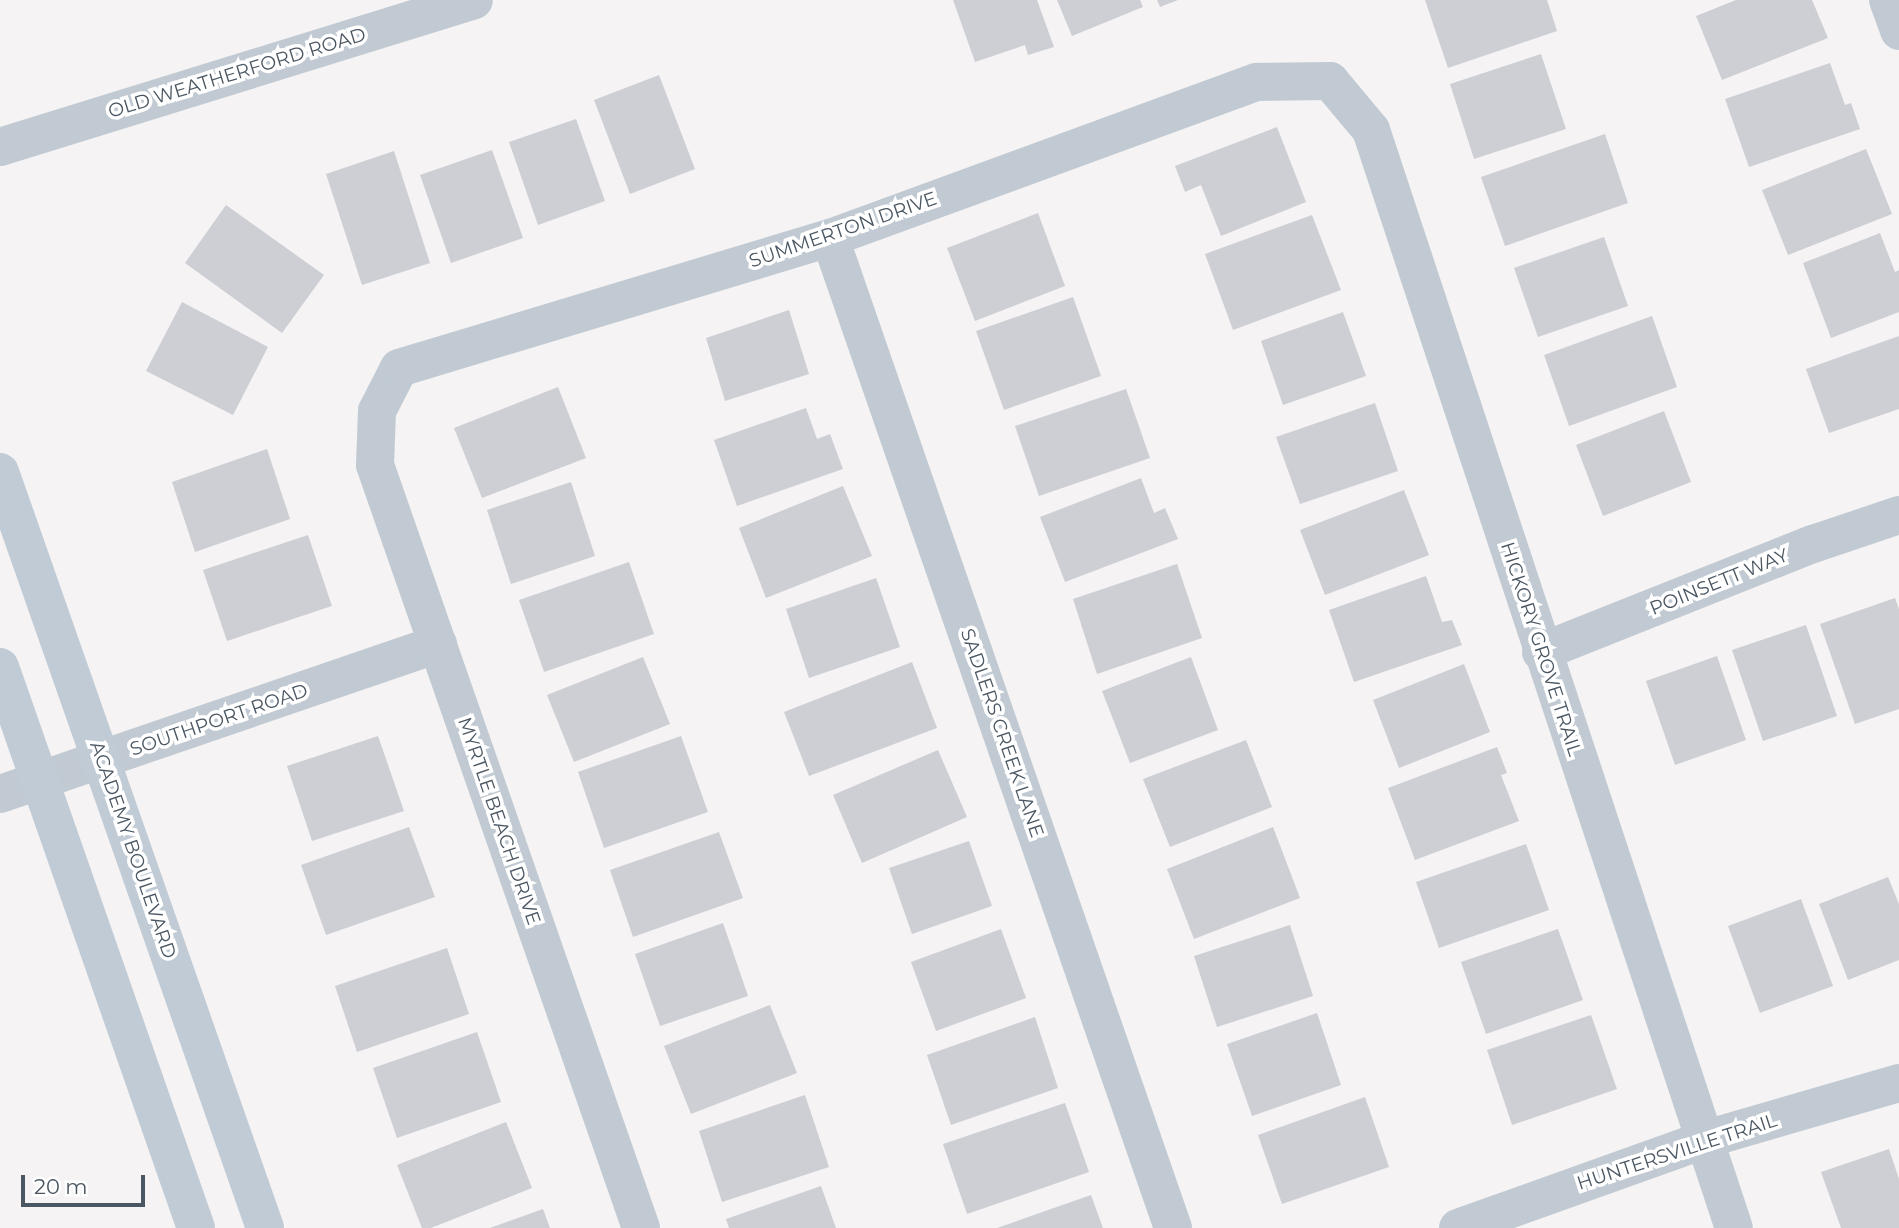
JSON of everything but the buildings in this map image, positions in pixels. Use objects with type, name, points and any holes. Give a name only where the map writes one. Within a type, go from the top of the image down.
[{"type":"main road","name":"ACADEMY BOULEVARD","points":[[0,472],[265,1228]]},
{"type":"main road","points":[[0,667],[197,1228]]},
{"type":"street","name":"OLD WEATHERFORD ROAD","points":[[0,147],[474,0]]},
{"type":"street","points":[[1888,0],[1899,31]]},
{"type":"street","name":"SUMMERTON DRIVE","points":[[377,411],[399,368],[830,238],[1257,82],[1331,81]]},
{"type":"street","name":"HICKORY GROVE TRAIL","points":[[1331,81],[1371,130],[1541,652],[1734,1228]]},
{"type":"street","name":"SADLERS CREEK LANE","points":[[830,238],[1173,1228]]},
{"type":"street","name":"MYRTLE BEACH DRIVE","points":[[377,411],[375,465],[641,1228]]},
{"type":"street","name":"POINSETT WAY","points":[[1541,652],[1813,544],[1899,515]]},
{"type":"street","name":"SOUTHPORT ROAD","points":[[0,794],[438,644]]},
{"type":"street","name":"HUNTERSVILLE TRAIL","points":[[1458,1228],[1706,1139],[1899,1083]]}]
